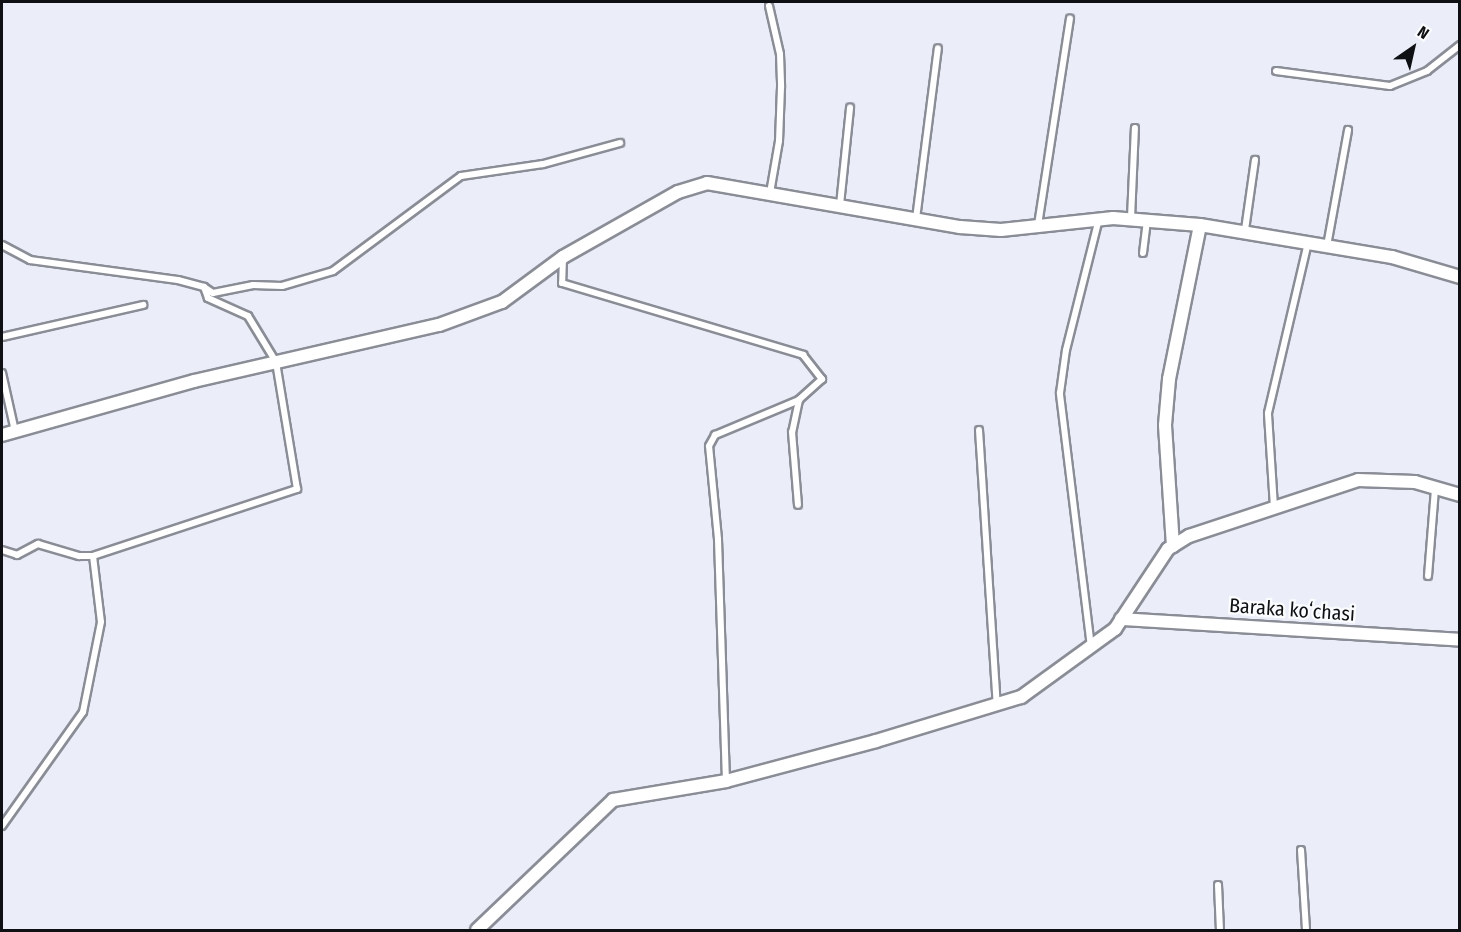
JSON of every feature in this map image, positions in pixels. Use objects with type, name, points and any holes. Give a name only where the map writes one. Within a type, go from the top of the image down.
[{"type":"street","points":[[2,435],[276,362],[439,325],[470,314],[502,302],[563,257],[687,189],[707,183],[770,192],[915,219],[1001,230],[1099,219],[1131,218],[1245,230],[1392,257],[1460,277]]},
{"type":"street","points":[[1173,546],[1165,425],[1169,379],[1200,225]]},
{"type":"street","points":[[477,930],[614,800],[726,781],[997,706],[1021,697],[1091,648],[1121,619],[1173,546],[1189,536],[1358,480],[1392,479],[1460,495]]},
{"type":"street","name":"Baraka koʻchasi","points":[[1121,619],[1460,640]]},
{"type":"lane","points":[[769,6],[780,54],[781,87],[779,141],[770,192]]},
{"type":"lane","points":[[1038,225],[1070,18]]},
{"type":"lane","points":[[1276,71],[1390,86],[1426,70],[1460,45]]},
{"type":"lane","points":[[915,219],[938,48]]},
{"type":"lane","points":[[840,205],[850,108]]},
{"type":"lane","points":[[1131,218],[1135,128]]},
{"type":"lane","points":[[1326,246],[1348,130]]},
{"type":"lane","points":[[2,245],[30,260],[168,278],[204,287],[213,293],[253,285],[282,286],[333,271],[460,176],[543,164],[620,143]]},
{"type":"lane","points":[[1245,230],[1255,160]]},
{"type":"lane","points":[[1091,648],[1060,393],[1066,350],[1099,219]]},
{"type":"lane","points":[[1143,253],[1147,221]]},
{"type":"lane","points":[[1274,508],[1268,413],[1308,243]]},
{"type":"lane","points":[[563,257],[562,283],[803,354],[822,379],[799,400],[715,435],[709,446],[718,539],[726,781]]},
{"type":"lane","points":[[2,550],[17,555],[38,544],[80,556],[93,556],[297,489],[276,362],[248,316],[208,298],[204,287]]},
{"type":"lane","points":[[2,337],[143,305]]},
{"type":"lane","points":[[2,373],[15,432]]},
{"type":"lane","points":[[798,505],[792,432],[799,400]]},
{"type":"lane","points":[[979,430],[997,706]]},
{"type":"lane","points":[[1428,576],[1435,489]]},
{"type":"lane","points":[[2,826],[83,712],[101,622],[93,556]]},
{"type":"lane","points":[[1301,850],[1306,930]]},
{"type":"lane","points":[[1218,885],[1221,930]]}]
